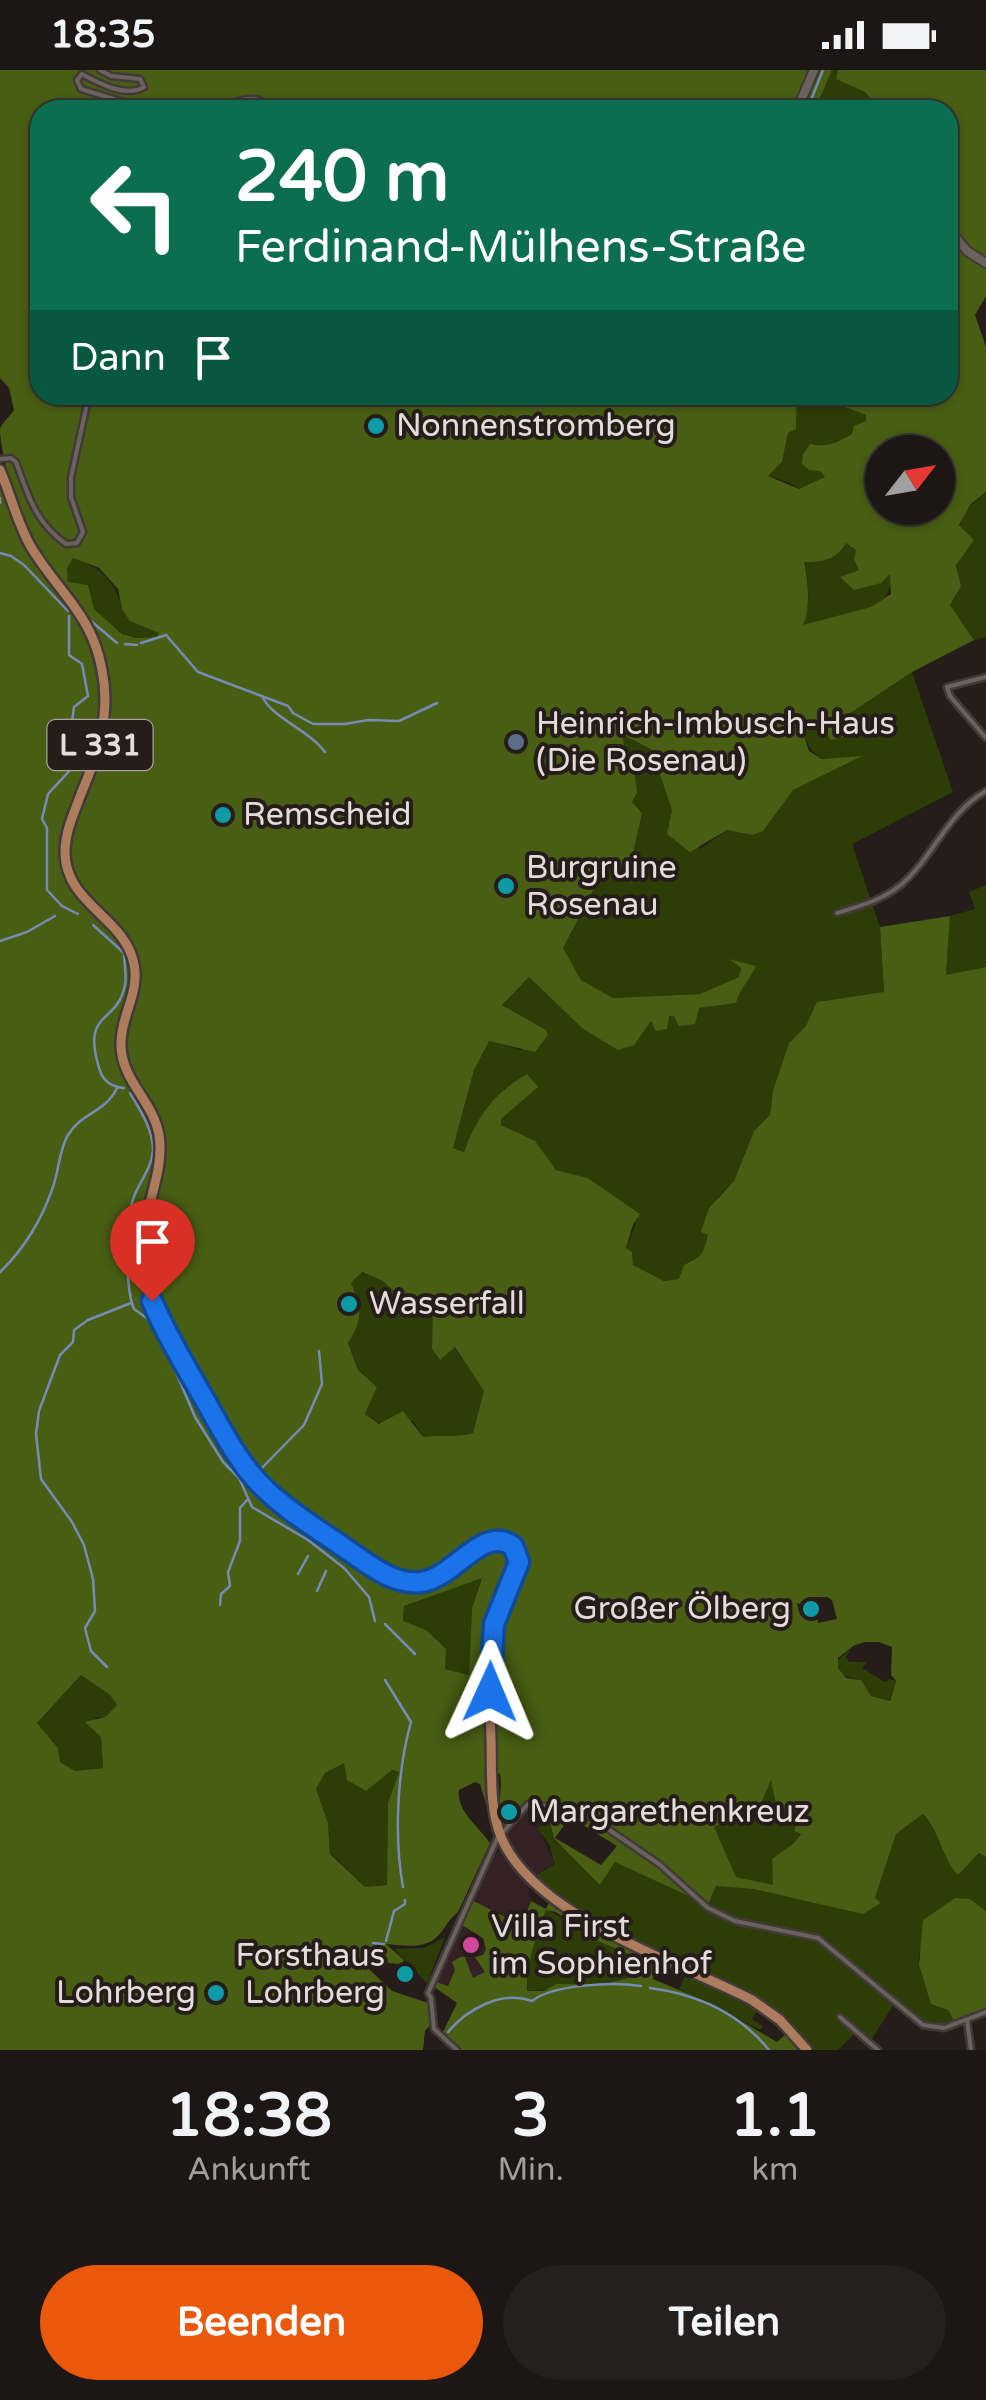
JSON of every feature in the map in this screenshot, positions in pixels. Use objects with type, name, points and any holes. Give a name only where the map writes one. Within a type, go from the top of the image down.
[{"type":"main road","points":[[801,100],[814,70]]},
{"type":"main road","points":[[958,240],[986,263]]},
{"type":"main road","name":"L 331","points":[[0,470],[26,538],[90,629],[104,675],[102,736],[68,829],[65,857],[74,887],[120,935],[134,963],[135,986],[121,1048],[126,1072],[152,1113],[159,1137],[159,1162],[144,1236],[152,1301],[192,1378],[250,1472],[290,1511],[353,1554],[388,1576],[416,1582],[442,1576],[486,1541],[497,1539],[513,1546],[518,1568],[501,1602],[491,1637],[492,1796],[500,1834],[518,1865],[556,1900],[607,1930],[752,2000],[780,2020],[803,2048]]},
{"type":"street","points":[[100,70],[112,76],[140,79],[144,88],[137,92],[103,86],[82,74],[77,77],[79,86],[115,100]]},
{"type":"street","points":[[1,458],[16,462],[30,503],[53,533],[66,544],[77,543],[83,532],[73,506],[70,476],[87,405]]},
{"type":"street","points":[[986,677],[947,687],[950,696],[986,738]]},
{"type":"street","points":[[837,913],[873,902],[902,884],[964,806],[986,791]]},
{"type":"street","points":[[457,2050],[434,2029],[432,1998],[428,1993],[500,1834],[528,1804],[572,1809],[592,1818],[659,1864],[708,1908],[734,1921],[818,1938],[923,2025],[944,2028],[986,2012]]},
{"type":"street","points":[[840,2017],[878,2050]]},
{"type":"street","points":[[967,2020],[971,2050]]},
{"type":"shaded area","points":[[527,1809],[546,1811],[548,1819],[537,1827],[555,1863],[528,1880],[530,1901],[521,1924],[470,1899],[491,1857],[510,1844],[505,1834]]},
{"type":"shaded area","points":[[460,1924],[483,1938],[486,1948],[483,1955],[476,1957],[486,1972],[473,1978],[466,1957],[448,1987],[436,1982],[451,1957],[447,1951]]},
{"type":"green space","points":[[0,70],[832,70],[819,100],[30,100],[30,405],[797,405],[796,429],[788,433],[782,462],[768,476],[799,489],[825,477],[802,464],[810,444],[837,442],[866,421],[866,415],[844,405],[958,405],[958,100],[867,100],[865,92],[836,79],[838,70],[986,70],[986,296],[975,315],[986,347],[986,492],[971,504],[959,525],[974,540],[956,565],[961,586],[950,605],[974,640],[912,672],[846,716],[843,737],[831,740],[822,727],[803,732],[809,751],[822,759],[862,756],[793,790],[763,831],[752,835],[727,830],[690,852],[667,834],[672,811],[652,750],[622,734],[626,755],[633,758],[637,793],[632,802],[642,813],[630,866],[607,864],[563,948],[581,980],[613,998],[700,994],[739,977],[741,968],[729,959],[756,966],[736,1003],[699,1008],[695,1024],[679,1026],[674,1016],[669,1016],[667,1029],[656,1031],[651,1021],[634,1045],[618,1050],[582,1028],[529,977],[502,1005],[546,1030],[548,1035],[535,1052],[489,1041],[474,1070],[453,1148],[464,1152],[488,1106],[527,1074],[538,1087],[501,1119],[501,1125],[535,1141],[556,1170],[588,1178],[640,1214],[626,1248],[632,1252],[633,1265],[664,1281],[679,1279],[684,1265],[703,1252],[708,1235],[701,1232],[709,1208],[734,1181],[754,1131],[770,1115],[773,1090],[789,1043],[806,1026],[817,1002],[884,992],[880,927],[950,916],[946,975],[986,967],[986,1857],[979,1853],[958,1875],[923,1814],[896,1834],[875,1898],[881,1903],[863,1914],[753,1889],[716,1886],[708,1905],[615,1862],[600,1885],[554,1839],[547,1810],[523,1804],[502,1823],[500,1816],[500,1774],[493,1771],[492,1667],[496,1626],[522,1560],[515,1543],[502,1536],[488,1538],[438,1574],[414,1579],[396,1576],[297,1512],[245,1461],[162,1316],[148,1270],[150,1218],[164,1151],[126,1062],[124,1042],[136,959],[83,894],[71,874],[68,859],[73,824],[106,736],[110,708],[108,678],[92,628],[37,551],[19,509],[0,429],[14,410],[9,388],[0,378]],"holes":[[[846,543],[856,550],[854,559],[859,570],[840,577],[854,590],[881,583],[890,574],[891,594],[871,607],[803,625],[808,603],[804,562],[833,556]],[[73,558],[99,568],[118,589],[122,609],[130,621],[159,633],[157,637],[122,634],[94,609],[88,585],[68,582],[67,569]],[[362,1272],[383,1281],[407,1304],[423,1300],[433,1309],[432,1349],[440,1360],[455,1347],[484,1391],[473,1433],[423,1437],[403,1411],[379,1424],[365,1414],[377,1387],[358,1370],[348,1343],[359,1307],[351,1283]],[[812,1597],[832,1600],[837,1619],[818,1623],[817,1613],[799,1612],[797,1603],[808,1607]],[[865,1642],[892,1647],[891,1675],[896,1681],[890,1701],[871,1696],[861,1680],[846,1678],[838,1668],[838,1658]],[[771,1780],[776,1804],[791,1812],[794,1831],[801,1834],[772,1859],[773,1885],[736,1877],[714,1827],[740,1813],[756,1815]],[[570,1817],[617,1846],[601,1865],[555,1838]]]},
{"type":"green space","points":[[832,70],[838,70],[836,79],[865,92],[869,98],[868,100],[819,100]]},
{"type":"green space","points":[[797,405],[845,405],[866,415],[866,421],[853,434],[823,447],[820,471],[826,478],[799,489],[768,476],[782,462],[788,433],[796,429]]},
{"type":"green space","points":[[0,485],[20,530],[92,642],[103,694],[99,739],[67,824],[68,881],[80,900],[124,946],[133,974],[119,1055],[152,1119],[157,1148],[144,1210],[151,1304],[258,1485],[401,1584],[432,1583],[448,1576],[490,1543],[509,1546],[516,1559],[492,1620],[488,1785],[491,1809],[488,1810],[480,1784],[475,1782],[459,1790],[465,1812],[490,1843],[458,1912],[437,1937],[417,1945],[386,1944],[404,1960],[402,1965],[379,1961],[373,1955],[369,1959],[369,1969],[392,1991],[431,2004],[431,2024],[425,2031],[423,2050],[0,2050]],"holes":[[[482,1578],[472,1608],[469,1675],[445,1669],[446,1649],[426,1630],[403,1621],[404,1606]],[[81,1675],[110,1695],[117,1705],[105,1717],[85,1722],[101,1737],[103,1768],[75,1771],[60,1762],[58,1748],[37,1723]],[[344,1763],[347,1780],[366,1791],[392,1770],[399,1772],[388,1803],[387,1885],[365,1887],[330,1854],[328,1823],[316,1789],[325,1773]]]},
{"type":"green space","points":[[986,492],[986,637],[974,640],[950,605],[961,586],[956,556],[960,526],[969,508]]},
{"type":"green space","points":[[846,543],[857,550],[860,570],[840,577],[890,573],[890,587],[884,598],[861,612],[802,626],[808,594],[804,562]]},
{"type":"green space","points":[[73,558],[105,576],[122,609],[160,633],[157,637],[125,635],[113,626],[68,580]]},
{"type":"green space","points":[[912,672],[953,792],[852,844],[880,927],[884,993],[818,1002],[806,1026],[789,1043],[773,1090],[770,1115],[754,1131],[734,1181],[718,1197],[703,1254],[679,1279],[664,1281],[633,1265],[626,1249],[639,1214],[588,1178],[556,1170],[534,1141],[501,1125],[501,1119],[518,1103],[527,1074],[488,1107],[464,1152],[453,1148],[474,1070],[489,1040],[521,1050],[546,1030],[501,1005],[529,977],[582,1028],[645,1027],[674,1013],[735,1003],[755,967],[732,961],[741,968],[739,977],[700,994],[613,998],[581,981],[563,948],[607,864],[638,826],[642,813],[632,802],[622,733],[652,750],[672,811],[700,849],[727,830],[752,835],[792,790],[857,756],[822,758],[812,750],[803,732],[846,716]]},
{"type":"green space","points":[[986,885],[986,967],[946,976],[950,916],[975,909],[969,892]]},
{"type":"green space","points":[[361,1272],[383,1281],[407,1304],[423,1300],[434,1309],[432,1349],[441,1359],[454,1347],[485,1391],[473,1433],[423,1437],[413,1421],[380,1424],[365,1414],[377,1387],[358,1370],[348,1343],[359,1314],[351,1283]]},
{"type":"green space","points":[[482,1577],[472,1608],[470,1675],[445,1669],[403,1621],[404,1606]]},
{"type":"green space","points":[[853,1646],[846,1657],[849,1662],[867,1662],[862,1668],[885,1682],[896,1681],[889,1701],[871,1696],[861,1680],[842,1675],[836,1662]]},
{"type":"green space","points":[[81,1675],[110,1695],[117,1705],[105,1717],[95,1717],[103,1768],[75,1771],[60,1762],[58,1748],[37,1723]]},
{"type":"green space","points":[[344,1762],[399,1772],[388,1803],[387,1885],[365,1887],[330,1853],[328,1823],[315,1789],[325,1773]]},
{"type":"green space","points":[[771,1779],[801,1833],[795,1843],[772,1859],[774,1886],[736,1877],[713,1827],[740,1813]]},
{"type":"green space","points":[[923,1814],[958,1874],[980,1853],[986,1857],[986,1911],[966,1899],[951,1902],[931,1927],[919,1958],[931,2004],[948,2010],[957,2026],[945,2030],[924,2026],[923,2021],[868,1976],[895,2002],[870,2042],[857,2031],[838,2050],[812,2050],[793,2027],[771,2010],[581,1915],[533,1877],[555,1864],[549,1844],[537,1828],[549,1820],[554,1840],[600,1884],[615,1861],[708,1905],[716,1886],[793,1898],[875,1898],[896,1834]]},
{"type":"green space","points":[[955,1898],[970,1899],[986,1911],[986,2014],[957,2026],[948,2010],[931,2004],[919,1965],[923,1920]]},
{"type":"green space","points":[[470,1899],[521,1925],[531,1901],[546,1909],[550,1901],[657,1958],[653,1979],[712,2004],[777,2042],[786,2034],[798,2050],[459,2050],[442,2034],[457,2003],[433,1986],[436,1982],[448,1986],[455,1970],[452,1962],[460,1957],[465,1957],[473,1978],[485,1972],[475,1957],[483,1955],[486,1949],[483,1938],[460,1924]],"holes":[[[546,1910],[556,1912],[598,1941],[645,1961],[646,1974],[604,1984],[557,1984],[543,1991],[527,1991],[530,1960]]]},
{"type":"green space","points":[[547,1909],[598,1941],[646,1961],[646,1975],[604,1984],[527,1991],[533,1949]]},
{"type":"green space","points":[[445,1937],[427,1983],[394,1949],[424,1948]]},
{"type":"green space","points":[[687,1973],[758,2009],[752,2019],[763,2026],[760,2030],[679,1989]]},
{"type":"waterway","points":[[811,100],[823,70]]},
{"type":"waterway","points":[[0,498],[0,503]]},
{"type":"waterway","points":[[0,553],[24,565],[68,611]]},
{"type":"waterway","points":[[69,616],[69,655],[82,664],[88,696],[74,707],[72,722],[82,736],[84,755],[48,794],[42,819],[47,828],[47,890],[62,906],[78,914]]},
{"type":"waterway","points":[[91,621],[117,643]]},
{"type":"waterway","points":[[141,643],[166,635],[198,672],[288,706],[313,724],[399,721],[437,703]]},
{"type":"waterway","points":[[125,644],[137,645]]},
{"type":"waterway","points":[[263,698],[325,752]]},
{"type":"waterway","points":[[0,941],[55,916]]},
{"type":"waterway","points":[[93,925],[124,953],[126,981],[121,998],[97,1027],[94,1037],[102,1075],[109,1083],[124,1088]]},
{"type":"waterway","points":[[0,1272],[43,1211],[68,1135],[106,1103],[117,1088]]},
{"type":"waterway","points":[[130,1093],[148,1127],[153,1150],[132,1204],[129,1285],[134,1309],[155,1324]]},
{"type":"waterway","points":[[107,1667],[91,1651],[85,1628],[95,1611],[93,1579],[84,1545],[41,1479],[36,1434],[39,1411],[60,1355],[73,1342],[74,1330],[88,1320],[131,1303]]},
{"type":"waterway","points":[[158,1330],[195,1417],[223,1462],[239,1478],[252,1507],[308,1540],[344,1568],[369,1597],[375,1621]]},
{"type":"waterway","points":[[256,1474],[304,1425],[322,1384],[319,1351]]},
{"type":"waterway","points":[[220,1605],[221,1594],[230,1586],[228,1572],[240,1541],[240,1508],[247,1500]]},
{"type":"waterway","points":[[298,1574],[308,1556]]},
{"type":"waterway","points":[[317,1591],[326,1571]]},
{"type":"waterway","points":[[385,1624],[415,1654]]},
{"type":"waterway","points":[[385,1680],[411,1722],[398,1804],[403,1887]]},
{"type":"waterway","points":[[386,1941],[394,1911],[405,1900]]},
{"type":"waterway","points":[[373,1943],[384,1944]]},
{"type":"waterway","points":[[448,2032],[475,2009],[497,2000],[532,2001],[554,1991],[584,1986],[641,1986]]},
{"type":"waterway","points":[[650,1988],[716,2007],[769,2050]]},
{"type":"place","name":"Nonnenstromberg","points":[[376,426]]},
{"type":"place","name":"Heinrich-Imbusch-Haus (Die Rosenau)","points":[[516,742]]},
{"type":"place","name":"Remscheid","points":[[223,815]]},
{"type":"place","name":"Burgruine Rosenau","points":[[506,886]]},
{"type":"place","name":"Wasserfall","points":[[349,1304]]},
{"type":"place","name":"Großer Ölberg","points":[[811,1609]]},
{"type":"place","name":"Margarethenkreuz","points":[[509,1812]]},
{"type":"place","name":"Villa First im Sophienhof","points":[[471,1945]]},
{"type":"place","name":"Forsthaus Lohrberg","points":[[405,1974]]},
{"type":"place","name":"Lohrberg","points":[[216,1993]]},
{"type":"route","points":[[152,1301],[192,1378],[250,1472],[290,1511],[368,1564],[400,1580],[424,1582],[449,1571],[486,1541],[497,1539],[513,1546],[519,1562],[494,1624],[490,1692]]}]
